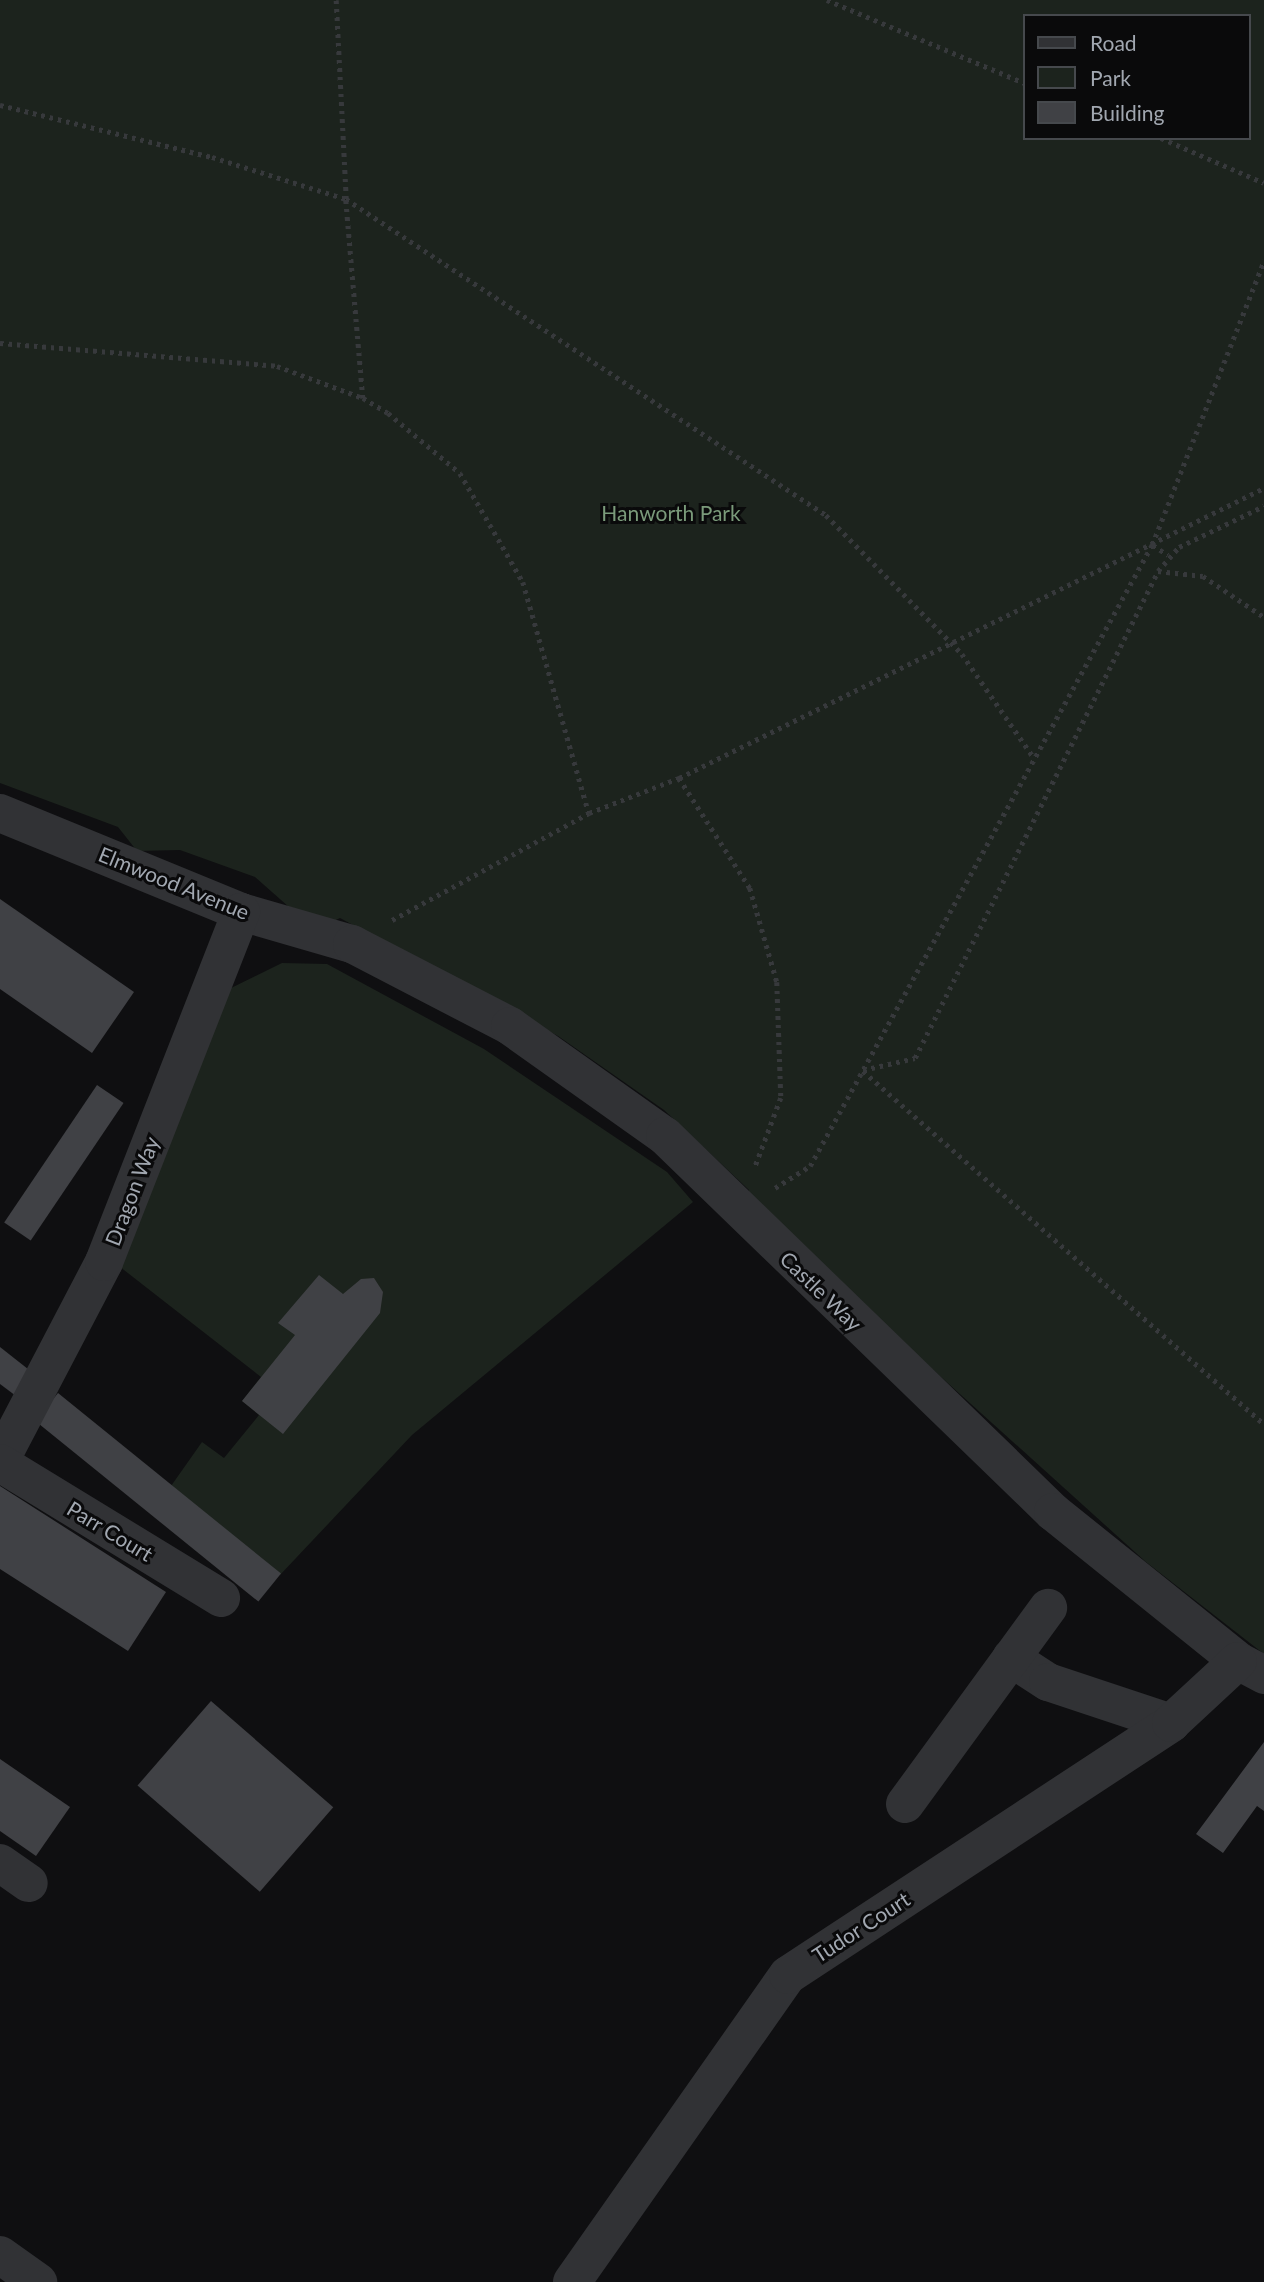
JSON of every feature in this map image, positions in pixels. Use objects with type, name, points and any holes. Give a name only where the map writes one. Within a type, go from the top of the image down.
[{"type":"street","name":"Elmwood Avenue","points":[[0,813],[241,912],[352,944]]},
{"type":"street","name":"Dragon Way","points":[[0,1462],[104,1262],[241,912]]},
{"type":"street","name":"Castle Way","points":[[352,944],[510,1026],[665,1136],[739,1211],[1053,1512],[1251,1668]]},
{"type":"street","name":"Parr Court","points":[[0,1462],[220,1598]]},
{"type":"street","points":[[905,1804],[1048,1608]]},
{"type":"street","points":[[1011,1658],[1048,1682],[1171,1723]]},
{"type":"street","name":"Tudor Court","points":[[572,2282],[788,1975],[1251,1668]]},
{"type":"street","points":[[0,2255],[38,2282]]},
{"type":"path","points":[[336,0],[346,199],[363,398]]},
{"type":"path","points":[[827,0],[1023,83]]},
{"type":"path","points":[[0,105],[212,157],[346,199],[826,515],[951,644],[1034,758]]},
{"type":"path","points":[[1166,140],[1264,183]]},
{"type":"path","points":[[739,1211],[810,1166],[1152,545],[1264,260]]},
{"type":"path","points":[[0,343],[277,366],[363,398],[388,414],[460,474],[523,582],[589,813]]},
{"type":"path","points":[[352,944],[589,813],[679,778],[1264,488]]},
{"type":"path","points":[[862,1070],[915,1058],[1168,555],[1264,506]]},
{"type":"path","points":[[1152,545],[1168,555]]},
{"type":"path","points":[[1158,571],[1203,576],[1264,617]]},
{"type":"path","points":[[679,778],[750,888],[778,982],[781,1098],[739,1211]]},
{"type":"path","points":[[862,1070],[1264,1424]]},
{"type":"green space","name":"Hanworth Park","points":[[0,0],[1264,0],[1264,1654],[1146,1562],[826,1273],[748,1195],[749,1190],[664,1110],[558,1036],[340,918],[315,930],[255,877],[180,850],[137,851],[118,827],[0,783]]},
{"type":"green space","points":[[282,963],[327,964],[484,1049],[667,1172],[693,1202],[412,1435],[280,1575],[171,1486],[202,1442],[224,1458],[259,1415],[242,1401],[261,1377],[115,1263],[227,990]]},
{"type":"building","points":[[0,899],[134,992],[92,1053],[0,989]]},
{"type":"building","points":[[97,1085],[124,1103],[31,1241],[4,1223]]},
{"type":"building","points":[[319,1275],[343,1294],[361,1279],[374,1278],[383,1292],[380,1313],[283,1434],[242,1401],[295,1335],[278,1323]]},
{"type":"building","points":[[0,1347],[33,1373],[16,1396],[0,1384]]},
{"type":"building","points":[[58,1393],[281,1574],[258,1602],[35,1421]]},
{"type":"building","points":[[0,1486],[166,1592],[128,1651],[0,1569]]},
{"type":"building","points":[[211,1701],[333,1807],[260,1892],[138,1786]]},
{"type":"building","points":[[1264,1742],[1264,1811],[1257,1806],[1223,1853],[1196,1834]]},
{"type":"building","points":[[0,1759],[70,1807],[36,1856],[0,1831]]}]
